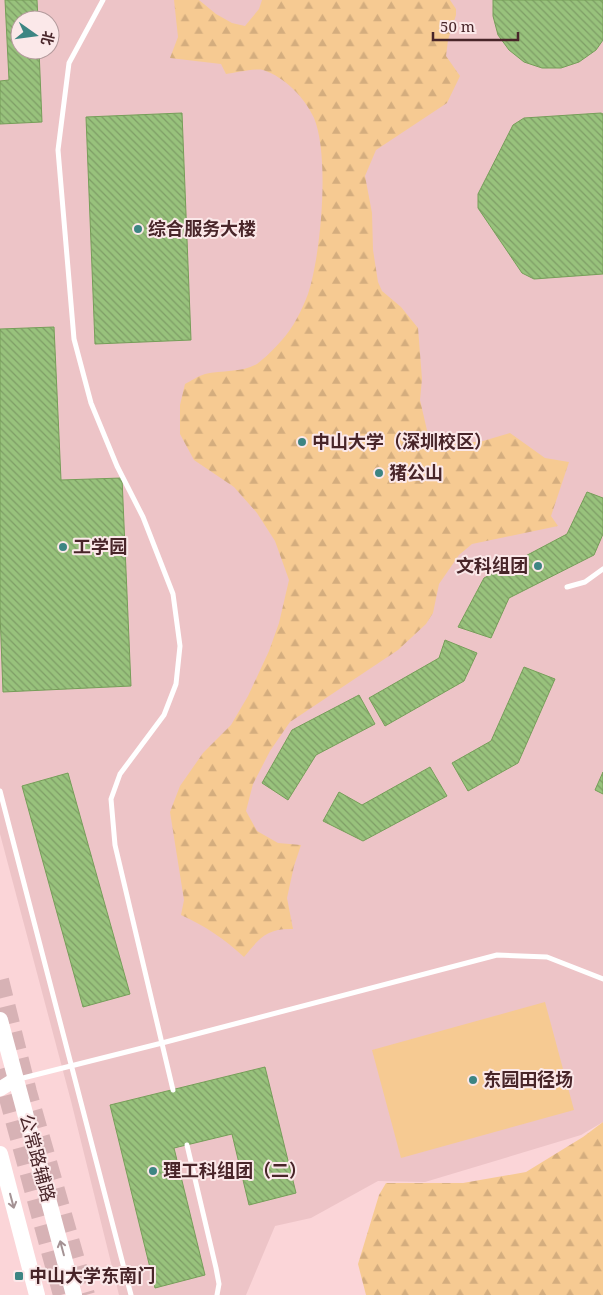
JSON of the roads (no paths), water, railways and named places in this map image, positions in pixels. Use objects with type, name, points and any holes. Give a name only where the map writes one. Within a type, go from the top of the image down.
[{"type":"main road","name":"公常路辅路","points":[[0,1020],[8,1078],[74,1295]]},
{"type":"main road","points":[[0,1089],[8,1078]]},
{"type":"main road","name":"公常路辅路","points":[[0,1154],[37,1295]]},
{"type":"lane","points":[[103,0],[69,63],[58,150],[74,339],[91,403],[117,466],[143,517],[173,594],[180,646],[176,684],[164,714],[120,774],[111,798],[115,845],[173,1090]]},
{"type":"lane","points":[[567,587],[585,582],[603,569]]},
{"type":"lane","points":[[0,791],[131,1295]]},
{"type":"lane","points":[[8,1078],[72,1066],[497,955],[547,957],[603,979]]},
{"type":"lane","points":[[187,1145],[216,1268],[219,1284],[217,1295]]},
{"type":"tunnel","points":[[0,980],[28,1092],[86,1295]]},
{"type":"tunnel","points":[[0,1069],[62,1295]]},
{"type":"place","name":"综合服务大楼","points":[[138,229]]},
{"type":"place","name":"中山大学（深圳校区）","points":[[302,442]]},
{"type":"place","name":"猪公山","points":[[379,473]]},
{"type":"place","name":"工学园","points":[[63,547]]},
{"type":"place","name":"文科组团","points":[[538,566]]},
{"type":"place","name":"东园田径场","points":[[473,1080]]},
{"type":"place","name":"理工科组团（二）","points":[[153,1171]]},
{"type":"place","name":"中山大学东南门","points":[[19,1276]]}]
